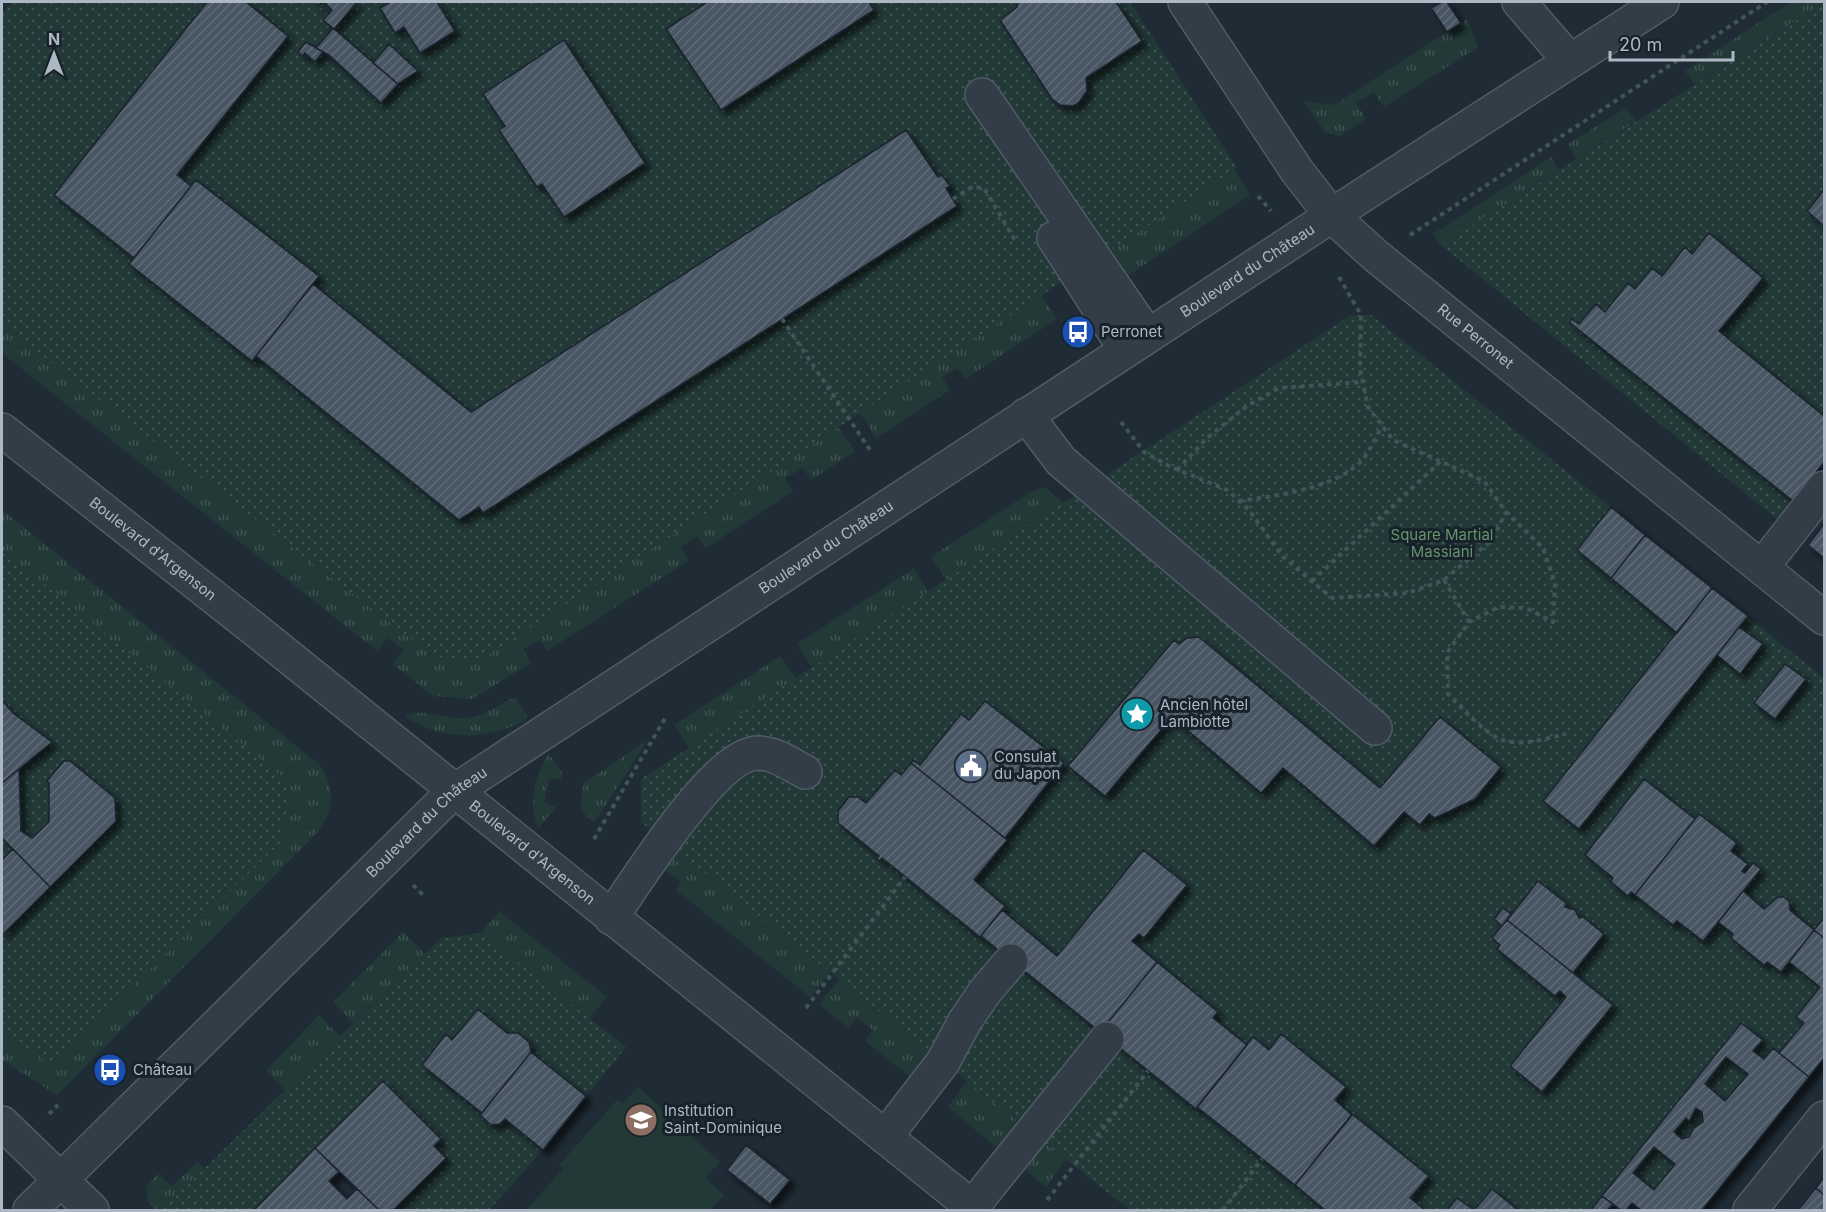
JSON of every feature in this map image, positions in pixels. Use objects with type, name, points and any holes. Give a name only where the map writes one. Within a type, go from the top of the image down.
[{"type":"street","name":"Rue Perronet","points":[[1185,2],[1297,171],[1332,216],[1385,263],[1824,618]]},
{"type":"street","points":[[1519,2],[1570,61]]},
{"type":"street","name":"Boulevard du Château","points":[[30,1210],[62,1181],[453,792],[1026,415],[1662,2]]},
{"type":"street","points":[[975,101],[1137,343]]},
{"type":"street","points":[[1026,415],[1061,461],[1375,728]]},
{"type":"street","name":"Boulevard d'Argenson","points":[[2,430],[252,628],[974,1209]]},
{"type":"street","points":[[1762,567],[1824,488]]},
{"type":"street","points":[[610,918],[664,840],[725,768],[744,756],[757,753],[773,755],[804,772]]},
{"type":"street","points":[[885,1137],[943,1062],[964,1022],[984,993],[1011,961]]},
{"type":"street","points":[[974,1209],[1107,1039]]},
{"type":"street","points":[[1750,1210],[1824,1118]]},
{"type":"street","points":[[2,1123],[92,1210]]},
{"type":"path","points":[[1418,242],[1409,234],[1767,2]]},
{"type":"path","points":[[953,200],[972,187],[984,188],[1018,245]]},
{"type":"path","points":[[1258,196],[1276,216]]},
{"type":"path","points":[[1339,277],[1361,315],[1360,369],[1368,407],[1393,440],[1484,481],[1506,512],[1543,548],[1555,583],[1553,622],[1526,608],[1499,607],[1485,611],[1469,622],[1447,653],[1448,694],[1474,720],[1505,741],[1536,741],[1566,734]]},
{"type":"path","points":[[782,319],[870,450]]},
{"type":"path","points":[[1178,470],[1207,438],[1247,406],[1279,388],[1363,382]]},
{"type":"path","points":[[1121,422],[1144,452],[1178,470],[1227,490],[1249,510],[1283,557],[1332,598],[1408,593],[1444,580],[1492,540],[1506,512]]},
{"type":"path","points":[[1239,501],[1328,483],[1363,459],[1382,426]]},
{"type":"path","points":[[1312,581],[1440,462]]},
{"type":"path","points":[[1444,580],[1469,622]]},
{"type":"path","points":[[594,839],[667,715]]},
{"type":"path","points":[[806,1008],[905,878]]},
{"type":"path","points":[[1047,1200],[1148,1071]]},
{"type":"path","points":[[1223,1210],[1263,1159]]},
{"type":"green space","points":[[12,2],[1130,2],[1237,168],[482,659],[435,657],[2,325],[2,14]]},
{"type":"green space","points":[[1790,2],[1824,3],[1694,84],[1685,71]]},
{"type":"green space","points":[[1824,3],[1824,462],[1778,520],[1441,245]]},
{"type":"green space","points":[[1467,19],[1478,47],[1384,107],[1374,92],[1356,103],[1366,119],[1339,136],[1325,132],[1304,101],[1334,105]]},
{"type":"green space","points":[[1626,108],[1636,121],[1576,159],[1568,144]]},
{"type":"green space","points":[[1551,157],[1559,170],[1441,245],[1433,234]]},
{"type":"green space","points":[[1234,170],[1250,195],[1121,280],[1105,254]]},
{"type":"green space","points":[[1041,295],[1057,319],[965,379],[958,368],[942,377],[950,390],[876,438],[860,413]]},
{"type":"green space","name":"Square Martial Massiani","points":[[1351,315],[1371,315],[1824,678],[1824,1058],[1702,1210],[1130,1210],[641,822],[641,779]]},
{"type":"green space","points":[[2,325],[435,657],[482,659],[838,427],[855,452],[811,480],[803,468],[785,478],[793,491],[706,548],[697,536],[681,547],[688,561],[547,651],[540,640],[523,649],[531,663],[472,699],[433,696],[393,664],[404,650],[388,638],[377,651],[2,353]]},
{"type":"green space","points":[[1045,487],[1064,504],[947,581],[931,557],[1032,491]]},
{"type":"green space","points":[[2,510],[320,765],[331,791],[330,808],[317,833],[57,1095],[2,1060],[2,1031],[52,1064],[291,784],[2,550]]},
{"type":"green space","points":[[2,550],[291,784],[281,842],[52,1065],[2,1031]]},
{"type":"green space","points":[[914,568],[928,592],[812,668],[797,644]]},
{"type":"green space","points":[[780,656],[796,678],[689,748],[674,725]]},
{"type":"green space","points":[[511,699],[517,700],[528,718],[514,726],[482,734],[450,734],[434,731],[405,716],[423,713],[453,718],[474,717]]},
{"type":"green space","points":[[648,740],[594,823],[580,809],[584,783]]},
{"type":"green space","points":[[549,754],[562,773],[561,780],[549,778],[544,803],[556,807],[538,829],[534,810],[534,790],[539,772]]},
{"type":"green space","points":[[678,851],[830,972],[810,997],[676,890],[681,882],[664,869]]},
{"type":"green space","points":[[499,911],[607,997],[589,1019],[481,933]]},
{"type":"green space","points":[[403,932],[425,954],[353,1023],[333,1002]]},
{"type":"green space","points":[[481,933],[626,1047],[543,1150],[489,1210],[393,1210],[446,1158],[434,1146],[440,1138],[383,1081],[254,1210],[162,1210],[441,938]]},
{"type":"green space","points":[[839,979],[938,1058],[918,1083],[865,1041],[873,1030],[857,1017],[848,1028],[819,1004]]},
{"type":"green space","points":[[319,1015],[340,1036],[285,1090],[266,1071]]},
{"type":"green space","points":[[967,1081],[1021,1124],[997,1148],[948,1107]]},
{"type":"green space","points":[[638,1087],[720,1162],[705,1178],[724,1195],[710,1210],[526,1210],[563,1169],[559,1165],[617,1100],[622,1104]]},
{"type":"green space","points":[[1037,1137],[1066,1159],[1046,1187],[1016,1162]]},
{"type":"green space","points":[[197,1162],[205,1169],[162,1210],[156,1210],[148,1202],[146,1187],[158,1174],[172,1186]]},
{"type":"building","points":[[207,2],[246,2],[288,36],[177,175],[191,186],[134,258],[54,195]]},
{"type":"building","points":[[324,2],[357,2],[334,29],[323,20],[332,10]]},
{"type":"building","points":[[390,2],[437,2],[455,31],[420,53],[404,27],[395,33],[380,8]]},
{"type":"building","points":[[707,2],[869,2],[874,10],[721,110],[666,29]]},
{"type":"building","points":[[1018,2],[1116,2],[1142,41],[1086,78],[1087,91],[1079,102],[1073,106],[1060,105],[1052,99],[1000,20],[1017,7]]},
{"type":"building","points":[[1447,2],[1461,23],[1447,32],[1431,8]]},
{"type":"building","points":[[333,28],[398,84],[381,103],[329,55],[316,48]]},
{"type":"building","points":[[564,40],[645,163],[564,217],[542,184],[537,187],[499,130],[505,126],[483,94]]},
{"type":"building","points":[[306,42],[323,52],[315,62],[305,53],[303,56],[298,52]]},
{"type":"building","points":[[389,44],[418,71],[398,84],[373,63]]},
{"type":"building","points":[[906,130],[938,177],[942,175],[950,186],[946,188],[957,206],[483,513],[479,507],[459,520],[256,356],[313,284],[471,412]]},
{"type":"building","points":[[196,180],[319,276],[252,361],[129,264]]},
{"type":"building","points":[[1824,190],[1824,226],[1807,211]]},
{"type":"building","points":[[1709,233],[1763,278],[1719,331],[1824,416],[1824,462],[1793,501],[1569,322],[1572,319],[1579,324],[1596,304],[1605,312],[1628,283],[1635,289],[1652,268],[1662,276],[1685,247],[1692,254]]},
{"type":"building","points":[[1611,507],[1645,535],[1611,578],[1577,550]]},
{"type":"building","points":[[1824,524],[1824,558],[1808,545]]},
{"type":"building","points":[[1645,535],[1712,588],[1677,633],[1611,578]]},
{"type":"building","points":[[1712,588],[1748,616],[1579,829],[1543,801]]},
{"type":"building","points":[[1739,627],[1763,644],[1740,674],[1717,655]]},
{"type":"building","points":[[1199,637],[1380,788],[1440,717],[1501,767],[1475,799],[1435,818],[1429,814],[1420,825],[1404,812],[1374,846],[1283,768],[1261,793],[1172,717],[1105,796],[1068,766],[1174,640],[1179,644],[1187,638]]},
{"type":"building","points":[[1785,664],[1806,679],[1775,719],[1754,703]]},
{"type":"building","points":[[2,700],[13,713],[52,742],[2,783]]},
{"type":"building","points":[[985,701],[1064,763],[1005,838],[911,763],[913,760],[920,765],[961,714],[969,720]]},
{"type":"building","points":[[64,761],[70,761],[115,798],[116,821],[50,887],[2,838],[2,783],[19,769],[21,831],[32,838],[49,822],[49,783],[47,781]]},
{"type":"building","points":[[911,763],[1007,840],[974,880],[1005,906],[980,937],[882,858],[879,861],[877,859],[879,856],[838,823],[838,811],[849,797],[858,797],[866,803],[895,770],[901,775]]},
{"type":"building","points":[[1644,779],[1695,819],[1635,895],[1631,892],[1628,896],[1611,882],[1613,878],[1585,855]]},
{"type":"building","points":[[1699,814],[1737,843],[1731,851],[1748,864],[1742,871],[1745,873],[1753,863],[1761,869],[1703,941],[1677,921],[1673,925],[1635,895]]},
{"type":"building","points":[[13,849],[50,887],[2,935],[2,860]]},
{"type":"building","points":[[1143,850],[1187,885],[1144,938],[1139,934],[1132,941],[1157,962],[1100,1032],[981,936],[1002,910],[1057,956]]},
{"type":"building","points":[[1538,881],[1566,903],[1565,907],[1575,910],[1579,918],[1583,917],[1604,934],[1573,973],[1507,920]]},
{"type":"building","points":[[1743,891],[1764,909],[1778,897],[1784,897],[1789,901],[1790,910],[1814,930],[1781,972],[1767,962],[1764,965],[1731,938],[1733,934],[1718,922]]},
{"type":"building","points":[[1503,908],[1511,914],[1502,926],[1494,919]]},
{"type":"building","points":[[1824,918],[1824,938],[1814,930]]},
{"type":"building","points":[[1507,920],[1613,1005],[1542,1092],[1510,1066],[1566,997],[1560,991],[1555,996],[1497,949],[1500,945],[1492,938]]},
{"type":"building","points":[[1814,930],[1824,938],[1824,1058],[1809,1077],[1779,1053],[1804,1023],[1796,1017],[1820,987],[1789,962]]},
{"type":"building","points":[[1157,962],[1218,1012],[1213,1018],[1247,1045],[1196,1109],[1100,1032]]},
{"type":"building","points":[[478,1009],[507,1033],[518,1033],[529,1042],[531,1052],[482,1113],[422,1065],[446,1034],[452,1040]]},
{"type":"building","points":[[1741,1023],[1763,1040],[1753,1051],[1764,1059],[1773,1048],[1809,1077],[1702,1210],[1641,1210],[1632,1203],[1626,1210],[1621,1210],[1602,1196]],"holes":[[[1726,1057],[1748,1074],[1725,1101],[1705,1084]],[[1696,1108],[1702,1112],[1703,1122],[1694,1128],[1689,1137],[1682,1139],[1674,1132],[1686,1118],[1689,1121]],[[1654,1147],[1675,1164],[1654,1190],[1633,1173]]]},
{"type":"building","points":[[1281,1034],[1346,1087],[1335,1100],[1352,1115],[1295,1185],[1197,1107],[1253,1037],[1269,1050]]},
{"type":"building","points":[[531,1052],[586,1096],[543,1150],[505,1119],[500,1124],[491,1125],[480,1115]]},
{"type":"building","points":[[383,1081],[441,1139],[434,1146],[446,1158],[393,1210],[379,1210],[315,1148]]},
{"type":"building","points":[[1352,1114],[1429,1176],[1410,1198],[1425,1210],[1325,1210],[1295,1185]]},
{"type":"building","points":[[746,1145],[790,1180],[770,1204],[727,1170]]},
{"type":"building","points":[[315,1148],[339,1172],[329,1181],[347,1199],[357,1189],[379,1210],[254,1210]]},
{"type":"building","points":[[1824,1177],[1824,1195],[1816,1188]]},
{"type":"building","points":[[1816,1188],[1824,1195],[1824,1210],[1798,1210]]},
{"type":"building","points":[[1492,1189],[1518,1210],[1474,1210]]},
{"type":"building","points":[[1602,1196],[1613,1204],[1607,1210],[1591,1210]]},
{"type":"building","points":[[1457,1198],[1474,1210],[1447,1210]]},
{"type":"place","name":"Perronet","points":[[1078,332]]},
{"type":"place","name":"Ancien hôtel Lambiotte","points":[[1137,714]]},
{"type":"place","name":"Consulat du Japon","points":[[971,766]]},
{"type":"place","name":"Château","points":[[110,1070]]},
{"type":"place","name":"Institution Saint-Dominique","points":[[641,1120]]}]
